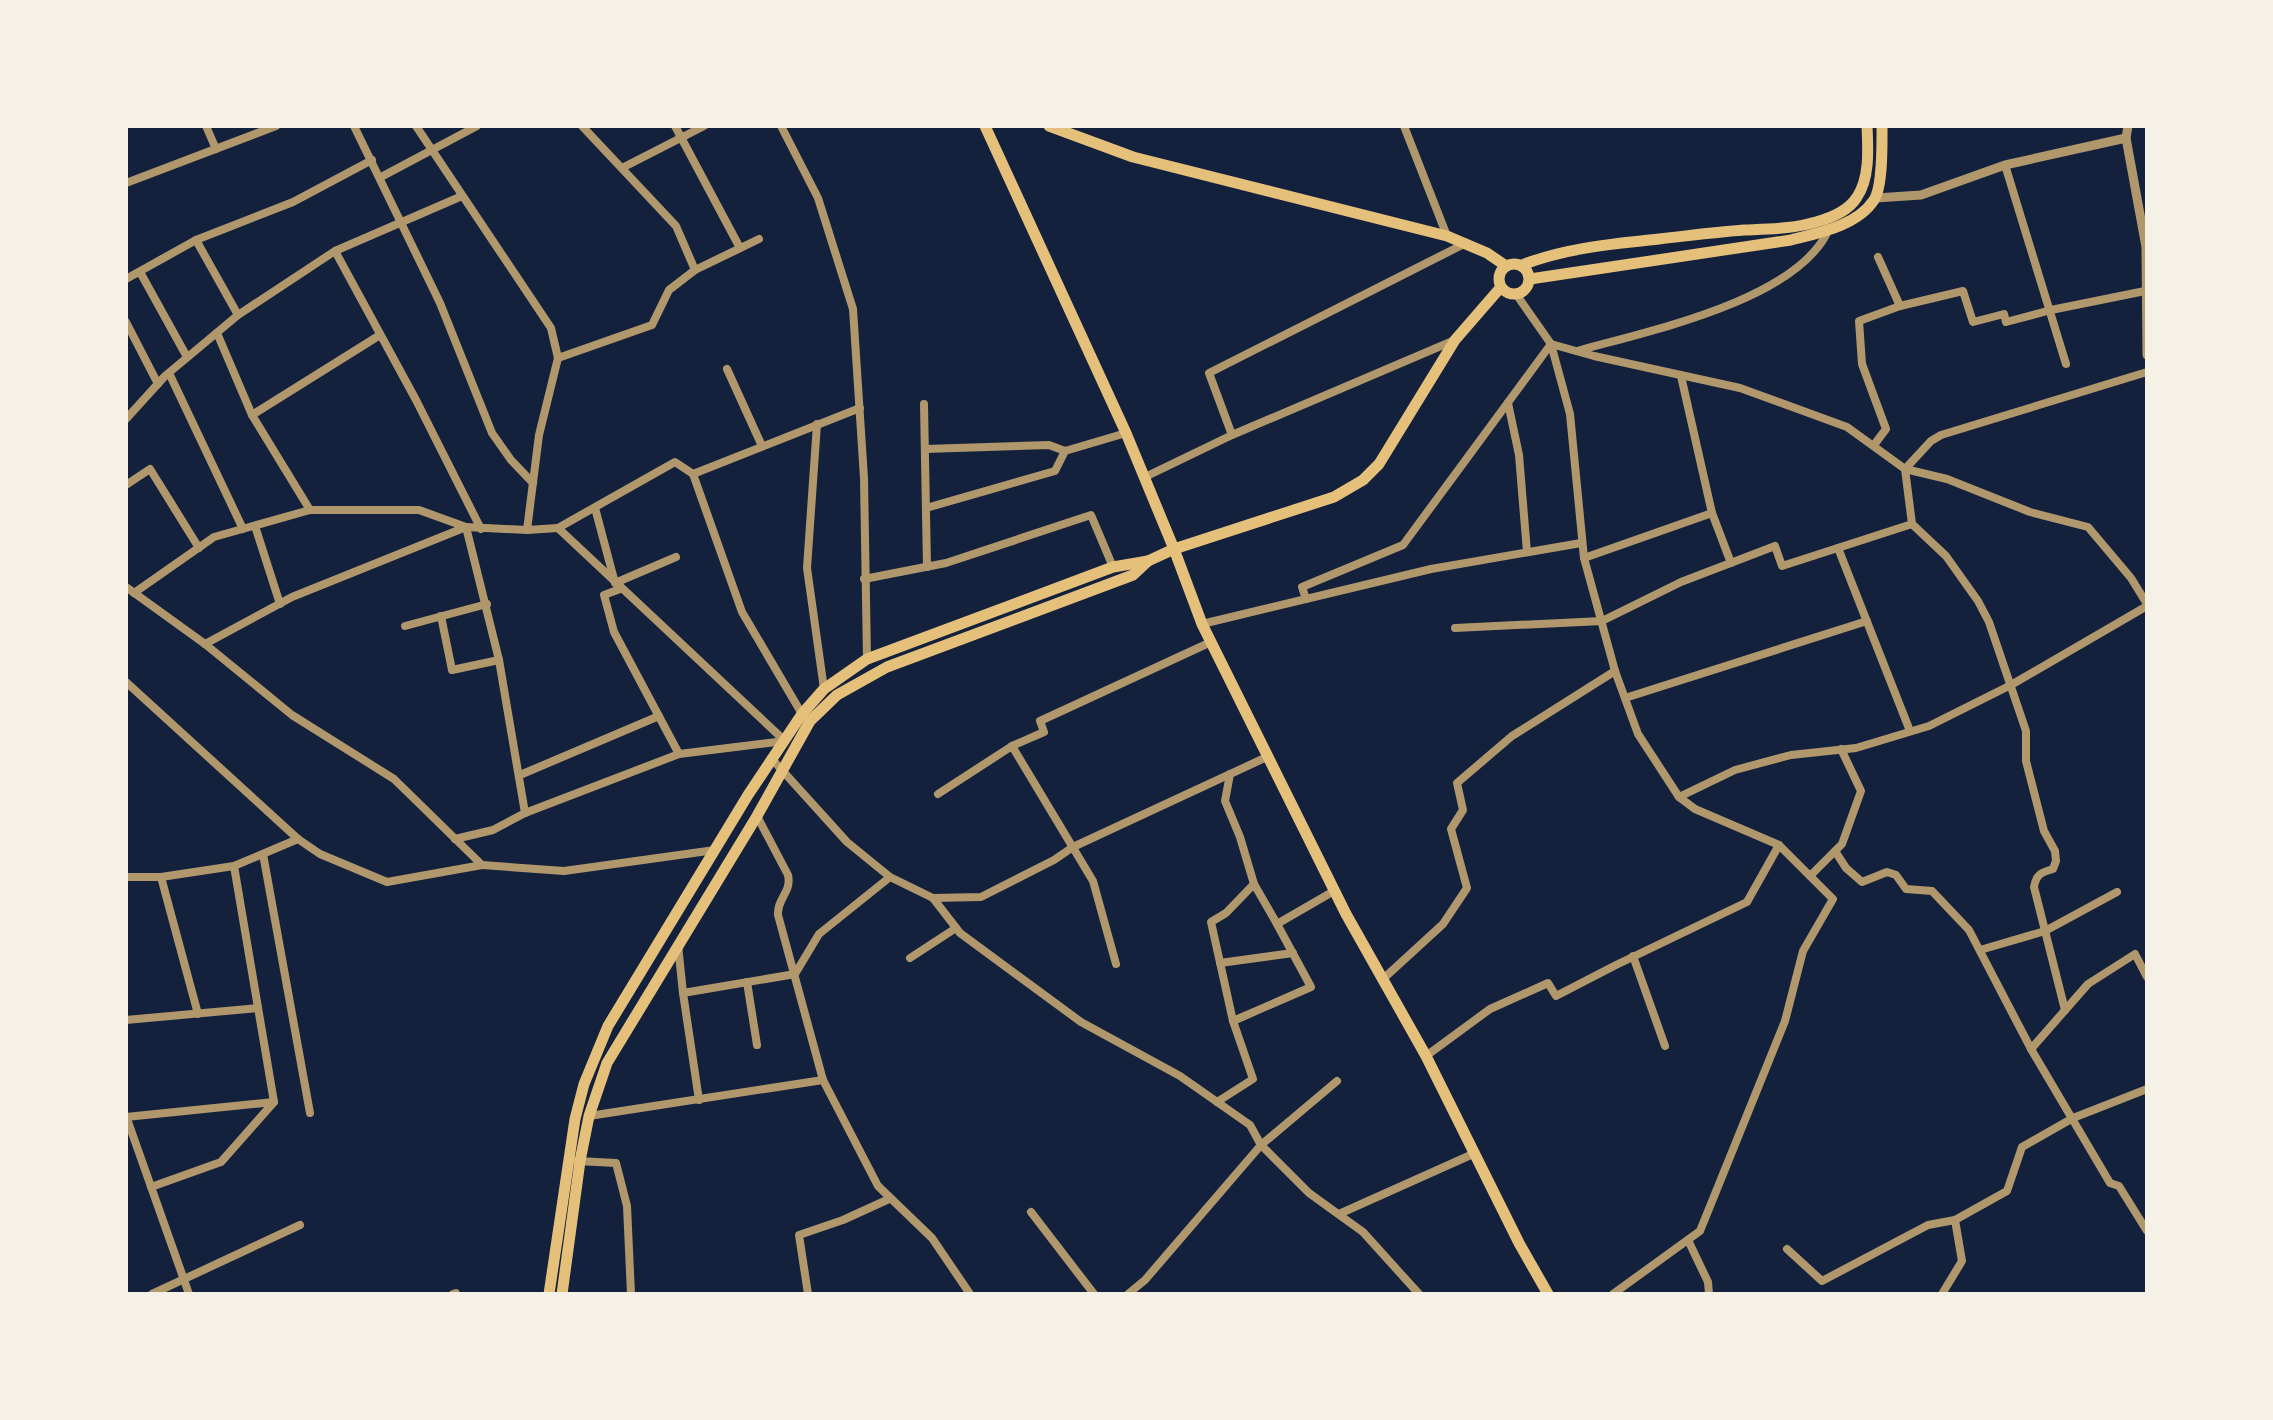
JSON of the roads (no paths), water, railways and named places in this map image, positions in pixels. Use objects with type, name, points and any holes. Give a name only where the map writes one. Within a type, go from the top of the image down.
[{"type":"main road","points":[[985,126],[1126,433],[1202,624],[1334,891],[1426,1056],[1473,1154],[1548,1294]]},
{"type":"main road","points":[[1049,126],[1133,157],[1447,236],[1495,257],[1506,266]]},
{"type":"main road","points":[[562,1294],[575,1160],[575,1119],[584,1084],[608,1026],[771,758],[824,689],[867,659],[1113,567],[1148,561],[1174,549],[1334,497],[1363,480],[1379,464],[1455,340],[1501,287],[1501,272],[1506,266],[1522,265],[1546,256],[1595,246],[1778,229],[1818,222],[1841,212],[1858,197],[1868,155],[1867,126]]},
{"type":"main road","points":[[1501,287],[1516,294],[1530,279],[1791,240],[1828,231],[1864,213],[1876,198],[1882,126]]},
{"type":"main road","points":[[1522,265],[1530,279]]},
{"type":"main road","points":[[549,1294],[575,1160],[613,1050],[757,816],[810,721],[854,685],[887,667],[1133,575],[1148,561]]},
{"type":"street","points":[[206,126],[216,149]]},
{"type":"street","points":[[126,183],[276,126]]},
{"type":"street","points":[[354,126],[440,303],[492,433],[511,460],[533,483]]},
{"type":"street","points":[[416,126],[551,328],[558,358],[539,435],[527,530]]},
{"type":"street","points":[[381,177],[477,126]]},
{"type":"street","points":[[582,126],[676,226],[695,270]]},
{"type":"street","points":[[675,126],[740,248]]},
{"type":"street","points":[[622,168],[704,126]]},
{"type":"street","points":[[781,126],[818,198],[853,309],[864,478],[867,659]]},
{"type":"street","points":[[1404,126],[1447,236]]},
{"type":"street","points":[[2128,126],[2126,138],[2146,247],[2147,355]]},
{"type":"street","points":[[1876,198],[1921,195],[2005,165],[2126,138]]},
{"type":"street","points":[[126,279],[196,240],[293,202],[372,160]]},
{"type":"street","points":[[2005,165],[2066,364]]},
{"type":"street","points":[[126,419],[169,373],[238,315],[335,251],[462,196]]},
{"type":"street","points":[[1577,351],[1743,300],[1789,275],[1821,246],[1828,231]]},
{"type":"street","points":[[558,358],[652,325],[669,290],[695,270],[759,239]]},
{"type":"street","points":[[196,240],[238,315]]},
{"type":"street","points":[[1232,435],[1209,373],[1466,243]]},
{"type":"street","points":[[335,251],[481,529]]},
{"type":"street","points":[[1878,257],[1900,306]]},
{"type":"street","points":[[140,272],[187,357]]},
{"type":"street","points":[[1874,445],[1886,429],[1862,364],[1859,321],[1900,306],[1963,291],[1973,322],[2004,314],[2006,322],[2145,291]]},
{"type":"street","points":[[1516,294],[1551,344],[1570,414],[1584,558],[1615,671],[1638,734],[1679,797],[1695,809],[1779,845],[1833,899],[1803,951],[1785,1021],[1700,1231],[1613,1294]]},
{"type":"street","points":[[126,322],[158,384]]},
{"type":"street","points":[[217,333],[252,415],[310,510]]},
{"type":"street","points":[[252,415],[380,335]]},
{"type":"street","points":[[1145,477],[1232,435],[1455,340]]},
{"type":"street","points":[[1551,344],[1740,388],[1847,427],[1905,469],[1947,479],[2030,512],[2088,527],[2131,578],[2147,605],[2011,685],[1929,726],[1841,749],[1791,755],[1735,770],[1679,797]]},
{"type":"street","points":[[1306,599],[1302,587],[1403,545],[1551,344]]},
{"type":"street","points":[[727,369],[762,446]]},
{"type":"street","points":[[1905,469],[1931,441],[1941,435],[2147,372]]},
{"type":"street","points":[[169,373],[243,529]]},
{"type":"street","points":[[1681,376],[1712,513],[1731,563]]},
{"type":"street","points":[[1508,403],[1519,455],[1527,552]]},
{"type":"street","points":[[924,404],[927,567]]},
{"type":"street","points":[[693,474],[860,408]]},
{"type":"street","points":[[817,424],[807,568],[824,689]]},
{"type":"street","points":[[925,449],[1049,445],[1065,451],[1126,433]]},
{"type":"street","points":[[926,508],[1055,471],[1065,451]]},
{"type":"street","points":[[134,593],[214,537],[310,510],[419,510],[466,527],[481,529],[558,528],[675,462],[693,474],[742,612],[802,714]]},
{"type":"street","points":[[126,485],[150,469],[199,548]]},
{"type":"street","points":[[1905,469],[1912,524],[1946,556],[1978,601],[2026,731],[2029,775],[2044,831],[2055,851],[2056,861],[2053,869],[2035,879],[2034,887],[2065,1010]]},
{"type":"street","points":[[595,508],[618,586]]},
{"type":"street","points":[[1584,558],[1712,513]]},
{"type":"street","points":[[864,579],[946,563],[1091,515],[1113,567]]},
{"type":"street","points":[[1455,628],[1602,621],[1681,582],[1775,546],[1782,566],[1912,524]]},
{"type":"street","points":[[255,526],[280,604]]},
{"type":"street","points":[[466,527],[499,660],[525,813]]},
{"type":"street","points":[[205,644],[280,604],[466,527]]},
{"type":"street","points":[[558,528],[785,741]]},
{"type":"street","points":[[1202,624],[1431,569],[1581,543]]},
{"type":"street","points":[[1838,548],[1910,731]]},
{"type":"street","points":[[676,557],[604,595],[614,632],[679,754]]},
{"type":"street","points":[[126,587],[205,644],[292,715],[394,779],[482,865]]},
{"type":"street","points":[[405,626],[487,604]]},
{"type":"street","points":[[441,616],[452,670],[499,660]]},
{"type":"street","points":[[1625,698],[1867,621]]},
{"type":"street","points":[[938,794],[1012,746],[1044,732],[1040,721],[1211,642]]},
{"type":"street","points":[[1383,979],[1443,924],[1467,888],[1451,829],[1463,810],[1457,783],[1512,736],[1615,671]]},
{"type":"street","points":[[126,682],[298,839],[320,854],[387,882],[482,865],[564,871],[716,849]]},
{"type":"street","points":[[520,775],[659,716]]},
{"type":"street","points":[[455,839],[493,830],[525,813],[679,754],[785,741]]},
{"type":"street","points":[[1012,746],[1100,898],[1116,964]]},
{"type":"street","points":[[1810,876],[1842,844],[1861,791],[1841,749]]},
{"type":"street","points":[[933,898],[981,897],[1073,847],[1269,756]]},
{"type":"street","points":[[771,758],[847,842],[890,877],[933,898],[956,928],[1081,1022],[1180,1076],[1250,1125],[1261,1145],[1309,1193],[1363,1232],[1419,1294]]},
{"type":"street","points":[[1230,774],[1225,801],[1254,884],[1311,987],[1233,1021]]},
{"type":"street","points":[[757,816],[788,875],[788,892],[780,901],[778,915],[823,1080],[878,1186],[932,1238],[970,1294]]},
{"type":"street","points":[[126,877],[161,877],[234,866],[298,839]]},
{"type":"street","points":[[1426,1056],[1490,1009],[1548,983],[1556,996],[1747,902],[1779,845]]},
{"type":"street","points":[[1835,851],[1846,868],[1862,882],[1887,872],[1896,875],[1906,889],[1932,891],[1966,926],[2031,1049],[2110,1183],[2119,1186],[2147,1231]]},
{"type":"street","points":[[263,854],[310,1113]]},
{"type":"street","points":[[234,866],[274,1102]]},
{"type":"street","points":[[161,877],[198,1014]]},
{"type":"street","points":[[683,993],[795,974],[819,934],[890,877]]},
{"type":"street","points":[[1217,1102],[1253,1079],[1233,1021],[1211,922],[1226,913],[1254,884]]},
{"type":"street","points":[[1277,924],[1334,891]]},
{"type":"street","points":[[1980,950],[2045,931],[2117,892]]},
{"type":"street","points":[[910,958],[956,928]]},
{"type":"street","points":[[678,945],[699,1100]]},
{"type":"street","points":[[1220,963],[1293,953]]},
{"type":"street","points":[[2031,1049],[2088,984],[2135,954],[2147,977]]},
{"type":"street","points":[[1633,956],[1665,1046]]},
{"type":"street","points":[[747,982],[757,1045]]},
{"type":"street","points":[[126,1020],[258,1008]]},
{"type":"street","points":[[589,1116],[823,1080]]},
{"type":"street","points":[[1128,1294],[1145,1280],[1261,1145],[1337,1081]]},
{"type":"street","points":[[1787,1249],[1822,1281],[1928,1225],[1955,1220],[2007,1191],[2022,1147],[2073,1118],[2147,1089]]},
{"type":"street","points":[[189,1294],[126,1117],[274,1102]]},
{"type":"street","points":[[151,1187],[221,1162],[274,1102]]},
{"type":"street","points":[[1339,1214],[1473,1154]]},
{"type":"street","points":[[575,1160],[616,1163],[627,1206],[631,1294]]},
{"type":"street","points":[[808,1294],[799,1235],[843,1220],[889,1199]]},
{"type":"street","points":[[1031,1212],[1094,1294]]},
{"type":"street","points":[[1942,1294],[1962,1261],[1955,1220]]},
{"type":"street","points":[[152,1294],[300,1225]]},
{"type":"street","points":[[1688,1240],[1708,1282],[1709,1294]]}]
